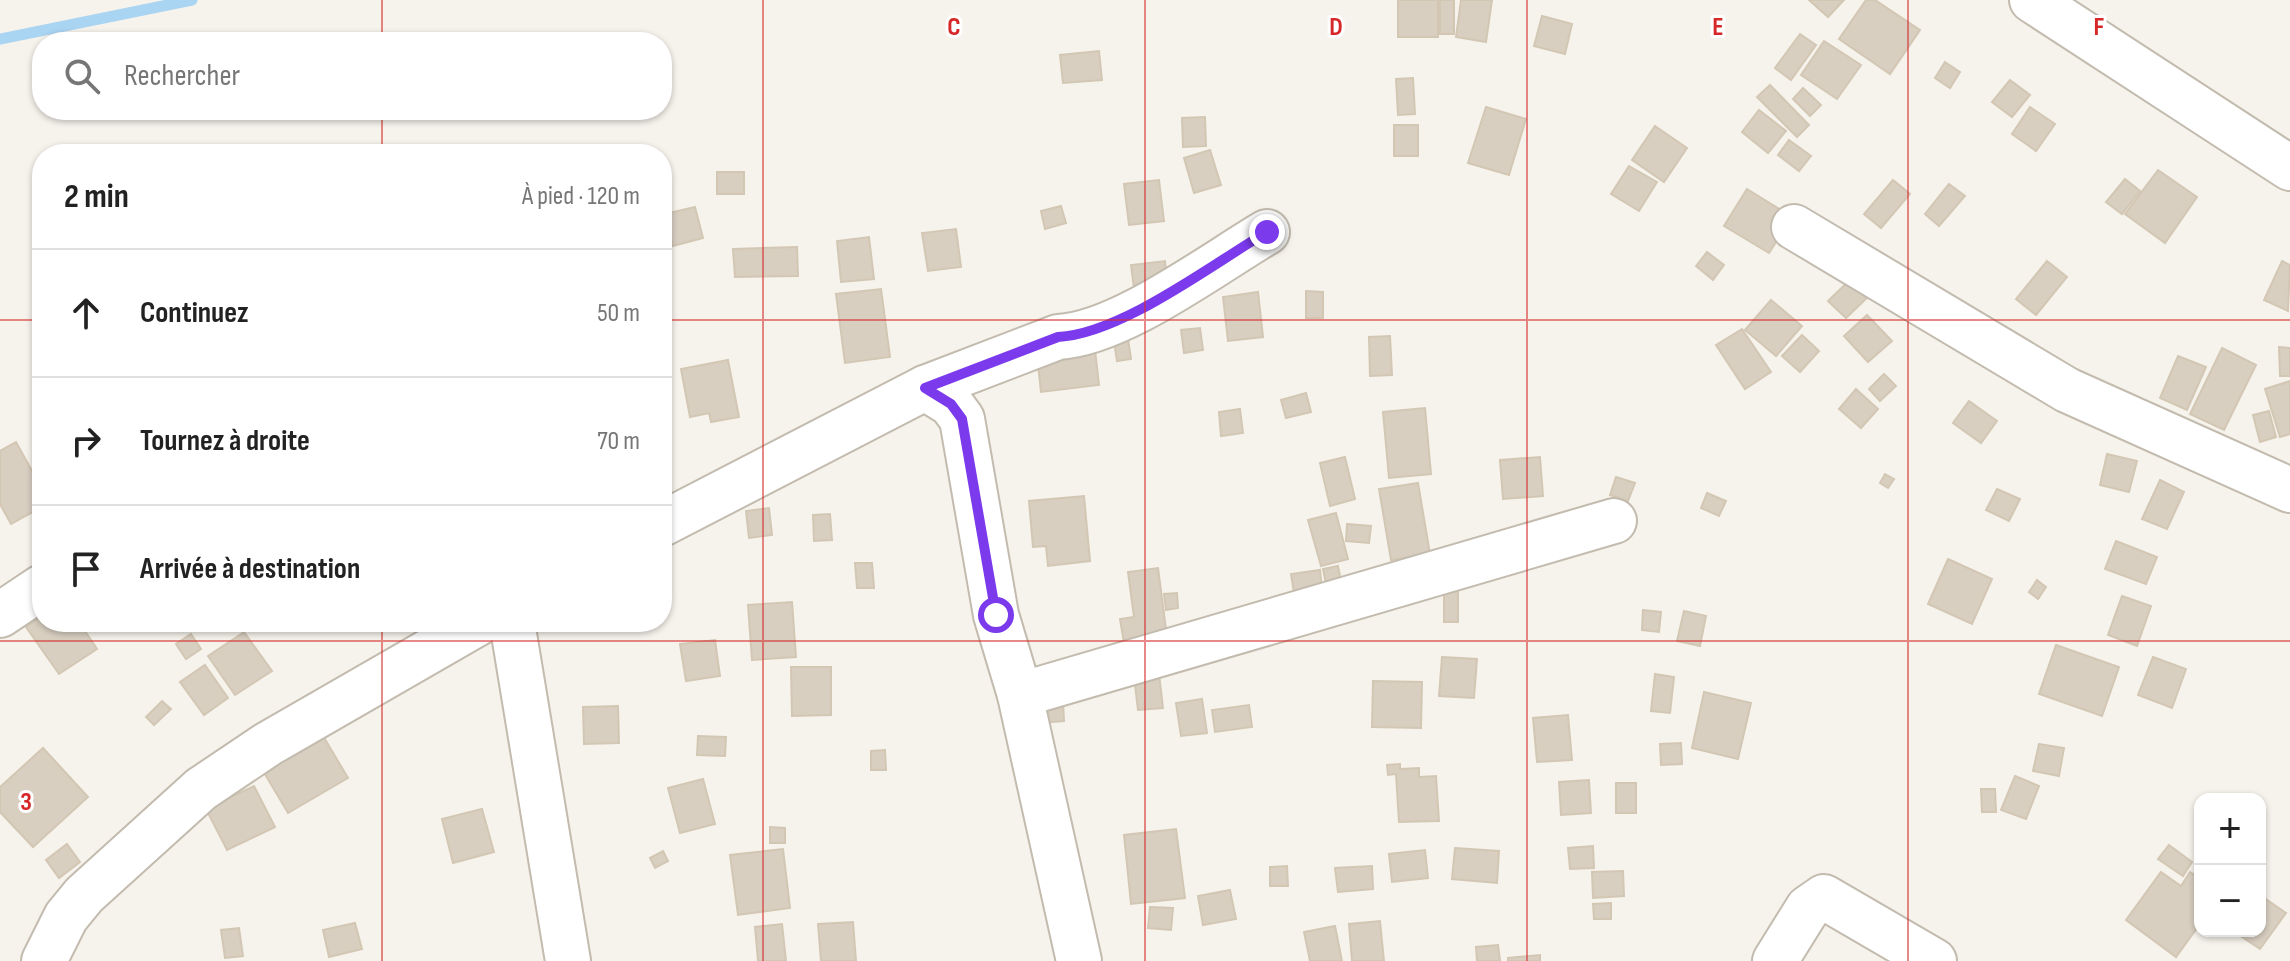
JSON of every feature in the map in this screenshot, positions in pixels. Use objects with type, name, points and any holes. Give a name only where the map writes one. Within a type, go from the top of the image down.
[{"type":"street","points":[[2032,0],[2290,168]]},
{"type":"street","points":[[1794,227],[2067,390],[2290,490]]},
{"type":"street","points":[[672,519],[925,388],[1058,337],[1080,336],[1127,315],[1267,232]]},
{"type":"street","points":[[925,388],[951,404],[962,419],[996,615],[1020,695],[1079,961]]},
{"type":"street","points":[[1020,695],[1614,521]]},
{"type":"street","points":[[0,615],[32,594]]},
{"type":"street","points":[[44,961],[66,917],[84,895],[201,789],[268,744],[463,632]]},
{"type":"street","points":[[514,632],[568,961]]},
{"type":"street","points":[[1775,961],[1808,908],[1824,897],[1934,961]]},
{"type":"building","points":[[1398,0],[1438,0],[1438,37],[1398,37]]},
{"type":"building","points":[[1440,0],[1454,0],[1454,34],[1440,34]]},
{"type":"building","points":[[1461,0],[1492,0],[1486,42],[1456,37]]},
{"type":"building","points":[[1809,0],[1844,0],[1828,17]]},
{"type":"building","points":[[1866,0],[1875,0],[1920,30],[1890,74],[1839,39]]},
{"type":"building","points":[[1542,16],[1572,24],[1565,54],[1534,46]]},
{"type":"building","points":[[1800,34],[1816,45],[1791,80],[1775,68]]},
{"type":"building","points":[[1824,41],[1861,65],[1837,99],[1801,75]]},
{"type":"building","points":[[1099,51],[1102,80],[1063,83],[1060,55]]},
{"type":"building","points":[[1945,62],[1960,72],[1950,88],[1935,78]]},
{"type":"building","points":[[1413,78],[1415,114],[1398,115],[1396,79]]},
{"type":"building","points":[[2010,80],[2030,95],[2012,117],[1992,102]]},
{"type":"building","points":[[1770,85],[1809,125],[1797,137],[1757,97]]},
{"type":"building","points":[[1803,88],[1821,105],[1810,116],[1793,99]]},
{"type":"building","points":[[1486,107],[1526,119],[1509,175],[1468,163]]},
{"type":"building","points":[[2030,107],[2055,124],[2036,151],[2012,134]]},
{"type":"building","points":[[1759,110],[1786,131],[1768,153],[1742,132]]},
{"type":"building","points":[[1205,117],[1206,146],[1183,147],[1182,118]]},
{"type":"building","points":[[1394,125],[1418,125],[1418,156],[1394,156]]},
{"type":"building","points":[[1655,126],[1687,148],[1664,182],[1632,160]]},
{"type":"building","points":[[1789,140],[1811,156],[1799,171],[1778,155]]},
{"type":"building","points":[[1210,150],[1221,185],[1194,193],[1184,158]]},
{"type":"building","points":[[1629,166],[1657,182],[1639,211],[1611,194]]},
{"type":"building","points":[[2158,170],[2197,197],[2165,243],[2125,214]]},
{"type":"building","points":[[717,172],[744,172],[744,194],[717,194]]},
{"type":"building","points":[[2125,179],[2140,191],[2122,214],[2106,202]]},
{"type":"building","points":[[1159,180],[1164,221],[1129,225],[1124,184]]},
{"type":"building","points":[[1893,180],[1910,194],[1881,228],[1864,214]]},
{"type":"building","points":[[1949,184],[1965,196],[1939,226],[1925,214]]},
{"type":"building","points":[[1747,189],[1792,217],[1769,253],[1724,226]]},
{"type":"building","points":[[1061,206],[1066,223],[1045,229],[1041,211]]},
{"type":"building","points":[[695,207],[703,238],[673,246],[672,212]]},
{"type":"building","points":[[956,229],[961,267],[928,271],[922,233]]},
{"type":"building","points":[[869,237],[874,279],[841,282],[837,241]]},
{"type":"building","points":[[797,247],[798,276],[735,277],[733,249]]},
{"type":"building","points":[[1707,252],[1724,265],[1713,280],[1696,266]]},
{"type":"building","points":[[1165,261],[1167,283],[1134,288],[1131,265]]},
{"type":"building","points":[[2047,261],[2067,277],[2036,315],[2016,299]]},
{"type":"building","points":[[2282,261],[2290,265],[2288,311],[2264,300]]},
{"type":"building","points":[[1854,276],[1872,293],[1846,318],[1828,301]]},
{"type":"building","points":[[881,289],[890,357],[845,363],[836,294]]},
{"type":"building","points":[[1306,291],[1323,292],[1323,318],[1306,318]]},
{"type":"building","points":[[1258,292],[1263,337],[1228,341],[1223,297]]},
{"type":"building","points":[[1771,300],[1802,326],[1776,356],[1745,330]]},
{"type":"building","points":[[1867,315],[1892,341],[1868,362],[1844,336]]},
{"type":"building","points":[[1200,328],[1203,350],[1184,353],[1181,330]]},
{"type":"building","points":[[1742,329],[1771,372],[1745,389],[1716,345]]},
{"type":"building","points":[[1802,335],[1819,351],[1800,372],[1782,356]]},
{"type":"building","points":[[1390,336],[1392,375],[1370,376],[1369,337]]},
{"type":"building","points":[[1128,339],[1131,359],[1117,361],[1114,341]]},
{"type":"building","points":[[2279,347],[2290,348],[2290,376],[2280,376]]},
{"type":"building","points":[[2222,348],[2256,365],[2224,430],[2190,414]]},
{"type":"building","points":[[1095,350],[1099,385],[1041,392],[1037,356]]},
{"type":"building","points":[[2178,356],[2206,367],[2187,410],[2160,398]]},
{"type":"building","points":[[728,360],[739,417],[711,422],[709,413],[690,417],[681,369]]},
{"type":"building","points":[[1884,374],[1896,386],[1880,401],[1869,389]]},
{"type":"building","points":[[2290,381],[2290,434],[2280,437],[2265,389]]},
{"type":"building","points":[[1856,389],[1878,409],[1861,428],[1839,409]]},
{"type":"building","points":[[1306,393],[1311,412],[1286,418],[1281,400]]},
{"type":"building","points":[[1969,401],[1997,421],[1981,443],[1953,423]]},
{"type":"building","points":[[1425,408],[1431,474],[1389,478],[1383,412]]},
{"type":"building","points":[[1240,409],[1243,433],[1221,436],[1219,412]]},
{"type":"building","points":[[2269,411],[2276,437],[2260,442],[2253,415]]},
{"type":"building","points":[[16,442],[32,471],[32,512],[11,524],[0,504],[0,451]]},
{"type":"building","points":[[2107,454],[2137,461],[2129,492],[2100,485]]},
{"type":"building","points":[[1345,457],[1355,499],[1330,506],[1320,463]]},
{"type":"building","points":[[1540,457],[1543,496],[1503,499],[1500,460]]},
{"type":"building","points":[[1885,474],[1894,479],[1888,488],[1880,483]]},
{"type":"building","points":[[1616,477],[1635,483],[1628,501],[1610,495]]},
{"type":"building","points":[[2160,480],[2184,492],[2167,529],[2142,519]]},
{"type":"building","points":[[1418,483],[1430,554],[1391,560],[1379,489]]},
{"type":"building","points":[[1997,489],[2020,499],[2009,521],[1986,510]]},
{"type":"building","points":[[1707,493],[1726,501],[1719,516],[1701,508]]},
{"type":"building","points":[[1084,496],[1090,561],[1048,566],[1046,546],[1033,547],[1029,501]]},
{"type":"building","points":[[769,508],[772,535],[749,538],[746,511]]},
{"type":"building","points":[[1336,513],[1348,559],[1321,566],[1308,520]]},
{"type":"building","points":[[830,514],[832,540],[814,541],[813,515]]},
{"type":"building","points":[[1347,524],[1371,526],[1369,543],[1346,541]]},
{"type":"building","points":[[2116,541],[2157,557],[2146,584],[2105,569]]},
{"type":"building","points":[[1948,559],[1992,579],[1972,624],[1928,604]]},
{"type":"building","points":[[855,563],[872,563],[874,588],[857,588]]},
{"type":"building","points":[[1338,566],[1341,581],[1326,584],[1323,569]]},
{"type":"building","points":[[1158,568],[1167,637],[1124,643],[1120,619],[1134,617],[1128,572]]},
{"type":"building","points":[[1320,570],[1322,590],[1294,593],[1291,574]]},
{"type":"building","points":[[2037,580],[2046,587],[2038,599],[2029,592]]},
{"type":"building","points":[[1444,590],[1458,590],[1458,622],[1444,622]]},
{"type":"building","points":[[1177,593],[1178,608],[1166,610],[1164,594]]},
{"type":"building","points":[[2122,596],[2151,606],[2137,646],[2108,635]]},
{"type":"building","points":[[792,602],[796,657],[752,660],[748,605]]},
{"type":"building","points":[[1643,610],[1661,612],[1659,632],[1642,630]]},
{"type":"building","points":[[1684,611],[1706,616],[1700,646],[1677,641]]},
{"type":"building","points":[[32,623],[32,632],[86,632],[97,649],[59,674],[26,627]]},
{"type":"building","points":[[244,632],[272,671],[235,695],[208,656]]},
{"type":"building","points":[[191,634],[201,649],[186,659],[176,644]]},
{"type":"building","points":[[715,640],[720,676],[686,681],[680,644]]},
{"type":"building","points":[[2056,645],[2119,667],[2102,716],[2039,694]]},
{"type":"building","points":[[1442,657],[1477,659],[1474,698],[1439,696]]},
{"type":"building","points":[[2153,657],[2186,669],[2172,708],[2138,695]]},
{"type":"building","points":[[205,665],[228,698],[204,715],[180,682]]},
{"type":"building","points":[[1158,665],[1163,708],[1138,710],[1135,685],[1124,686]]},
{"type":"building","points":[[791,667],[831,667],[831,715],[792,716]]},
{"type":"building","points":[[1655,674],[1674,677],[1670,713],[1651,711]]},
{"type":"building","points":[[1373,681],[1422,682],[1421,728],[1372,727]]},
{"type":"building","points":[[1704,692],[1751,703],[1738,759],[1692,748]]},
{"type":"building","points":[[1202,699],[1207,733],[1181,736],[1176,703]]},
{"type":"building","points":[[162,701],[171,709],[154,725],[146,717]]},
{"type":"building","points":[[1063,702],[1064,721],[1038,723],[1037,704]]},
{"type":"building","points":[[1249,705],[1252,727],[1215,732],[1212,710]]},
{"type":"building","points":[[618,706],[619,743],[584,744],[583,707]]},
{"type":"building","points":[[1568,715],[1572,760],[1537,762],[1533,718]]},
{"type":"building","points":[[316,724],[348,778],[288,813],[256,759]]},
{"type":"building","points":[[698,736],[726,737],[725,756],[697,755]]},
{"type":"building","points":[[1681,743],[1682,764],[1661,765],[1660,744]]},
{"type":"building","points":[[2039,744],[2064,748],[2059,776],[2033,771]]},
{"type":"building","points":[[43,748],[88,797],[33,847],[0,812],[0,787]]},
{"type":"building","points":[[885,750],[886,770],[871,770],[871,751]]},
{"type":"building","points":[[1400,764],[1400,769],[1419,768],[1419,777],[1436,776],[1439,821],[1399,822],[1396,774],[1388,775],[1387,765]]},
{"type":"building","points":[[2015,776],[2039,786],[2026,819],[2001,810]]},
{"type":"building","points":[[703,779],[715,824],[680,833],[668,788]]},
{"type":"building","points":[[1589,780],[1591,813],[1561,815],[1559,782]]},
{"type":"building","points":[[1616,783],[1636,783],[1636,813],[1616,813]]},
{"type":"building","points":[[254,786],[275,827],[227,850],[206,809]]},
{"type":"building","points":[[1981,789],[1995,789],[1996,812],[1982,812]]},
{"type":"building","points":[[482,809],[494,852],[453,863],[442,819]]},
{"type":"building","points":[[770,827],[785,828],[785,843],[770,843]]},
{"type":"building","points":[[1176,829],[1185,898],[1131,904],[1124,835]]},
{"type":"building","points":[[67,844],[80,862],[59,878],[46,860]]},
{"type":"building","points":[[2169,845],[2192,862],[2183,876],[2158,859]]},
{"type":"building","points":[[1593,846],[1594,868],[1570,869],[1568,848]]},
{"type":"building","points":[[1455,848],[1499,851],[1497,883],[1452,879]]},
{"type":"building","points":[[783,849],[790,908],[738,915],[730,855]]},
{"type":"building","points":[[1425,850],[1428,878],[1392,882],[1389,854]]},
{"type":"building","points":[[663,851],[668,861],[655,868],[650,858]]},
{"type":"building","points":[[1287,866],[1288,886],[1270,886],[1270,867]]},
{"type":"building","points":[[1372,866],[1373,889],[1338,892],[1335,868]]},
{"type":"building","points":[[1623,871],[1624,896],[1593,898],[1592,872]]},
{"type":"building","points":[[2161,872],[2181,886],[2190,872],[2194,875],[2194,932],[2176,957],[2126,920]]},
{"type":"building","points":[[1230,890],[1236,919],[1203,925],[1198,896]]},
{"type":"building","points":[[2266,899],[2286,913],[2260,949],[2242,937],[2266,937]]},
{"type":"building","points":[[1611,903],[1611,919],[1594,919],[1593,904]]},
{"type":"building","points":[[1150,907],[1173,908],[1171,930],[1148,928]]},
{"type":"building","points":[[1380,921],[1384,961],[1352,961],[1349,924]]},
{"type":"building","points":[[853,922],[856,961],[821,961],[818,924]]},
{"type":"building","points":[[355,923],[362,949],[329,957],[323,930]]},
{"type":"building","points":[[782,924],[786,961],[758,961],[755,927]]},
{"type":"building","points":[[1335,926],[1342,961],[1310,961],[1304,932]]},
{"type":"building","points":[[239,928],[243,956],[225,958],[221,930]]},
{"type":"building","points":[[1498,945],[1500,961],[1477,961],[1476,947]]},
{"type":"building","points":[[1540,955],[1540,961],[1508,961],[1508,958]]},
{"type":"waterway","points":[[34,32],[192,0]]},
{"type":"waterway","points":[[0,39],[32,32]]},
{"type":"route","points":[[996,615],[962,419],[951,404],[925,388],[1058,337],[1080,336],[1127,315],[1267,232]]}]
